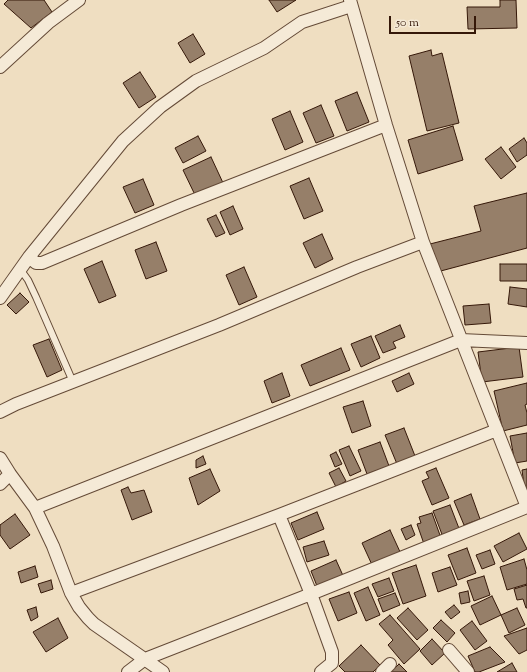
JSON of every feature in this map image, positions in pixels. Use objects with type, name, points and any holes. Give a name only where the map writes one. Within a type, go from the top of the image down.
[{"type":"street","points":[[0,67],[48,23],[79,0]]},
{"type":"street","points":[[0,298],[29,257],[123,141],[160,107],[196,81],[264,48],[302,22],[350,3],[386,125],[423,242],[497,430],[525,495],[527,507],[145,659],[128,672]]},
{"type":"street","points":[[29,257],[36,263],[42,263],[181,205],[386,125]]},
{"type":"street","points":[[0,412],[220,325],[357,267],[423,242]]},
{"type":"street","points":[[36,508],[461,340],[527,343]]},
{"type":"street","points":[[71,593],[279,515],[497,430]]},
{"type":"street","points":[[0,458],[10,474],[36,508],[53,546],[71,593],[79,607],[94,624],[163,672]]},
{"type":"street","points":[[0,484],[10,474]]},
{"type":"street","points":[[279,515],[311,594],[332,652],[332,663],[322,672]]},
{"type":"street","points":[[449,650],[468,672]]},
{"type":"lane","points":[[20,269],[28,280],[36,297],[73,382]]},
{"type":"building","points":[[8,0],[44,0],[52,12],[31,28],[4,4]]},
{"type":"building","points":[[269,0],[296,0],[277,12]]},
{"type":"building","points":[[500,0],[516,0],[517,28],[468,29],[467,7],[500,7]]},
{"type":"building","points":[[193,34],[205,54],[190,63],[178,43]]},
{"type":"building","points":[[431,50],[432,56],[442,53],[459,123],[427,131],[409,56]]},
{"type":"building","points":[[140,72],[156,97],[139,108],[123,83]]},
{"type":"building","points":[[357,92],[369,122],[347,131],[335,101]]},
{"type":"building","points":[[321,105],[334,136],[316,143],[303,113]]},
{"type":"building","points":[[290,111],[303,142],[285,150],[272,119]]},
{"type":"building","points":[[453,126],[463,160],[418,174],[408,140]]},
{"type":"building","points":[[198,136],[206,151],[183,163],[175,148]]},
{"type":"building","points":[[524,138],[527,143],[527,155],[517,162],[509,149]]},
{"type":"building","points":[[501,147],[516,167],[501,179],[485,159]]},
{"type":"building","points":[[211,157],[224,185],[196,197],[183,170]]},
{"type":"building","points":[[309,178],[323,211],[304,219],[290,186]]},
{"type":"building","points":[[143,179],[154,205],[135,213],[123,187]]},
{"type":"building","points":[[527,193],[527,248],[437,272],[430,244],[481,231],[474,206]]},
{"type":"building","points":[[233,206],[243,229],[230,235],[220,212]]},
{"type":"building","points":[[216,215],[225,233],[216,237],[207,219]]},
{"type":"building","points":[[322,234],[333,259],[315,268],[303,243]]},
{"type":"building","points":[[156,242],[167,271],[146,279],[135,250]]},
{"type":"building","points":[[102,261],[116,296],[99,303],[84,269]]},
{"type":"building","points":[[500,264],[527,264],[527,281],[500,281]]},
{"type":"building","points":[[244,267],[257,297],[239,305],[226,275]]},
{"type":"building","points":[[510,287],[527,289],[527,307],[508,304]]},
{"type":"building","points":[[20,293],[29,302],[16,314],[7,305]]},
{"type":"building","points":[[489,304],[491,323],[465,325],[463,306]]},
{"type":"building","points":[[400,325],[405,337],[393,342],[396,348],[383,353],[375,336]]},
{"type":"building","points":[[371,336],[380,358],[361,367],[351,344]]},
{"type":"building","points":[[49,339],[62,370],[47,377],[33,345]]},
{"type":"building","points":[[519,347],[523,377],[482,382],[478,352]]},
{"type":"building","points":[[341,348],[350,370],[310,386],[301,365]]},
{"type":"building","points":[[282,373],[290,396],[272,403],[264,381]]},
{"type":"building","points":[[409,373],[414,384],[397,392],[392,381]]},
{"type":"building","points":[[527,383],[527,404],[525,405],[527,425],[503,431],[494,391]]},
{"type":"building","points":[[363,401],[371,426],[352,433],[343,407]]},
{"type":"building","points":[[404,428],[415,456],[397,464],[385,435]]},
{"type":"building","points":[[527,433],[527,461],[515,463],[510,436]]},
{"type":"building","points":[[380,442],[389,466],[367,474],[358,450]]},
{"type":"building","points":[[349,446],[361,471],[350,476],[339,450]]},
{"type":"building","points":[[336,452],[342,464],[335,467],[330,455]]},
{"type":"building","points":[[203,456],[206,464],[196,468],[196,460]]},
{"type":"building","points":[[339,468],[346,481],[336,487],[329,473]]},
{"type":"building","points":[[436,468],[449,498],[432,505],[422,481],[429,478],[426,472]]},
{"type":"building","points":[[210,469],[220,491],[198,505],[189,478]]},
{"type":"building","points":[[527,469],[527,493],[525,493],[522,470]]},
{"type":"building","points":[[128,487],[131,493],[144,490],[152,512],[132,520],[121,490]]},
{"type":"building","points":[[471,494],[480,519],[464,525],[454,501]]},
{"type":"building","points":[[450,505],[460,531],[443,537],[433,511]]},
{"type":"building","points":[[317,512],[324,529],[298,540],[291,523]]},
{"type":"building","points":[[432,513],[441,538],[424,544],[417,524],[421,523],[419,517]]},
{"type":"building","points":[[15,514],[30,535],[10,549],[0,535],[0,525]]},
{"type":"building","points":[[411,525],[415,535],[406,540],[401,529]]},
{"type":"building","points":[[390,530],[401,554],[373,567],[362,543]]},
{"type":"building","points":[[519,533],[527,549],[503,562],[494,546]]},
{"type":"building","points":[[324,541],[329,555],[307,562],[303,547]]},
{"type":"building","points":[[467,548],[476,573],[458,580],[448,555]]},
{"type":"building","points":[[490,550],[495,564],[482,569],[476,555]]},
{"type":"building","points":[[524,559],[527,570],[527,584],[507,590],[500,567]]},
{"type":"building","points":[[336,560],[345,580],[319,591],[311,571]]},
{"type":"building","points":[[416,565],[426,596],[403,604],[392,573]]},
{"type":"building","points":[[35,566],[38,577],[21,583],[18,572]]},
{"type":"building","points":[[450,567],[457,585],[438,592],[432,573]]},
{"type":"building","points":[[484,576],[490,595],[474,601],[467,581]]},
{"type":"building","points":[[389,578],[394,591],[378,597],[372,584]]},
{"type":"building","points":[[51,580],[53,589],[41,593],[38,584]]},
{"type":"building","points":[[527,585],[526,608],[523,599],[517,600],[514,589]]},
{"type":"building","points":[[368,587],[380,615],[366,621],[354,593]]},
{"type":"building","points":[[468,591],[470,602],[461,604],[459,593]]},
{"type":"building","points":[[349,592],[357,613],[338,621],[329,599]]},
{"type":"building","points":[[395,593],[400,605],[383,612],[378,599]]},
{"type":"building","points":[[492,596],[501,615],[480,625],[471,606]]},
{"type":"building","points":[[454,605],[460,612],[451,619],[445,612]]},
{"type":"building","points":[[36,607],[38,617],[31,621],[27,610]]},
{"type":"building","points":[[408,608],[428,630],[417,640],[397,618]]},
{"type":"building","points":[[517,608],[525,625],[509,633],[501,615]]},
{"type":"building","points":[[390,615],[420,649],[404,664],[388,645],[393,640],[379,624]]},
{"type":"building","points":[[58,618],[68,638],[46,652],[33,632]]},
{"type":"building","points":[[441,620],[455,633],[447,642],[433,628]]},
{"type":"building","points":[[472,621],[487,641],[475,650],[460,630]]},
{"type":"building","points":[[527,628],[527,650],[519,654],[504,636]]},
{"type":"building","points":[[432,639],[445,653],[432,665],[420,651]]},
{"type":"building","points":[[361,645],[380,665],[373,672],[345,672],[339,666]]},
{"type":"building","points":[[490,647],[505,662],[479,672],[475,672],[468,656]]},
{"type":"building","points":[[512,663],[517,672],[497,672]]},
{"type":"building","points":[[399,664],[407,672],[391,672]]}]
